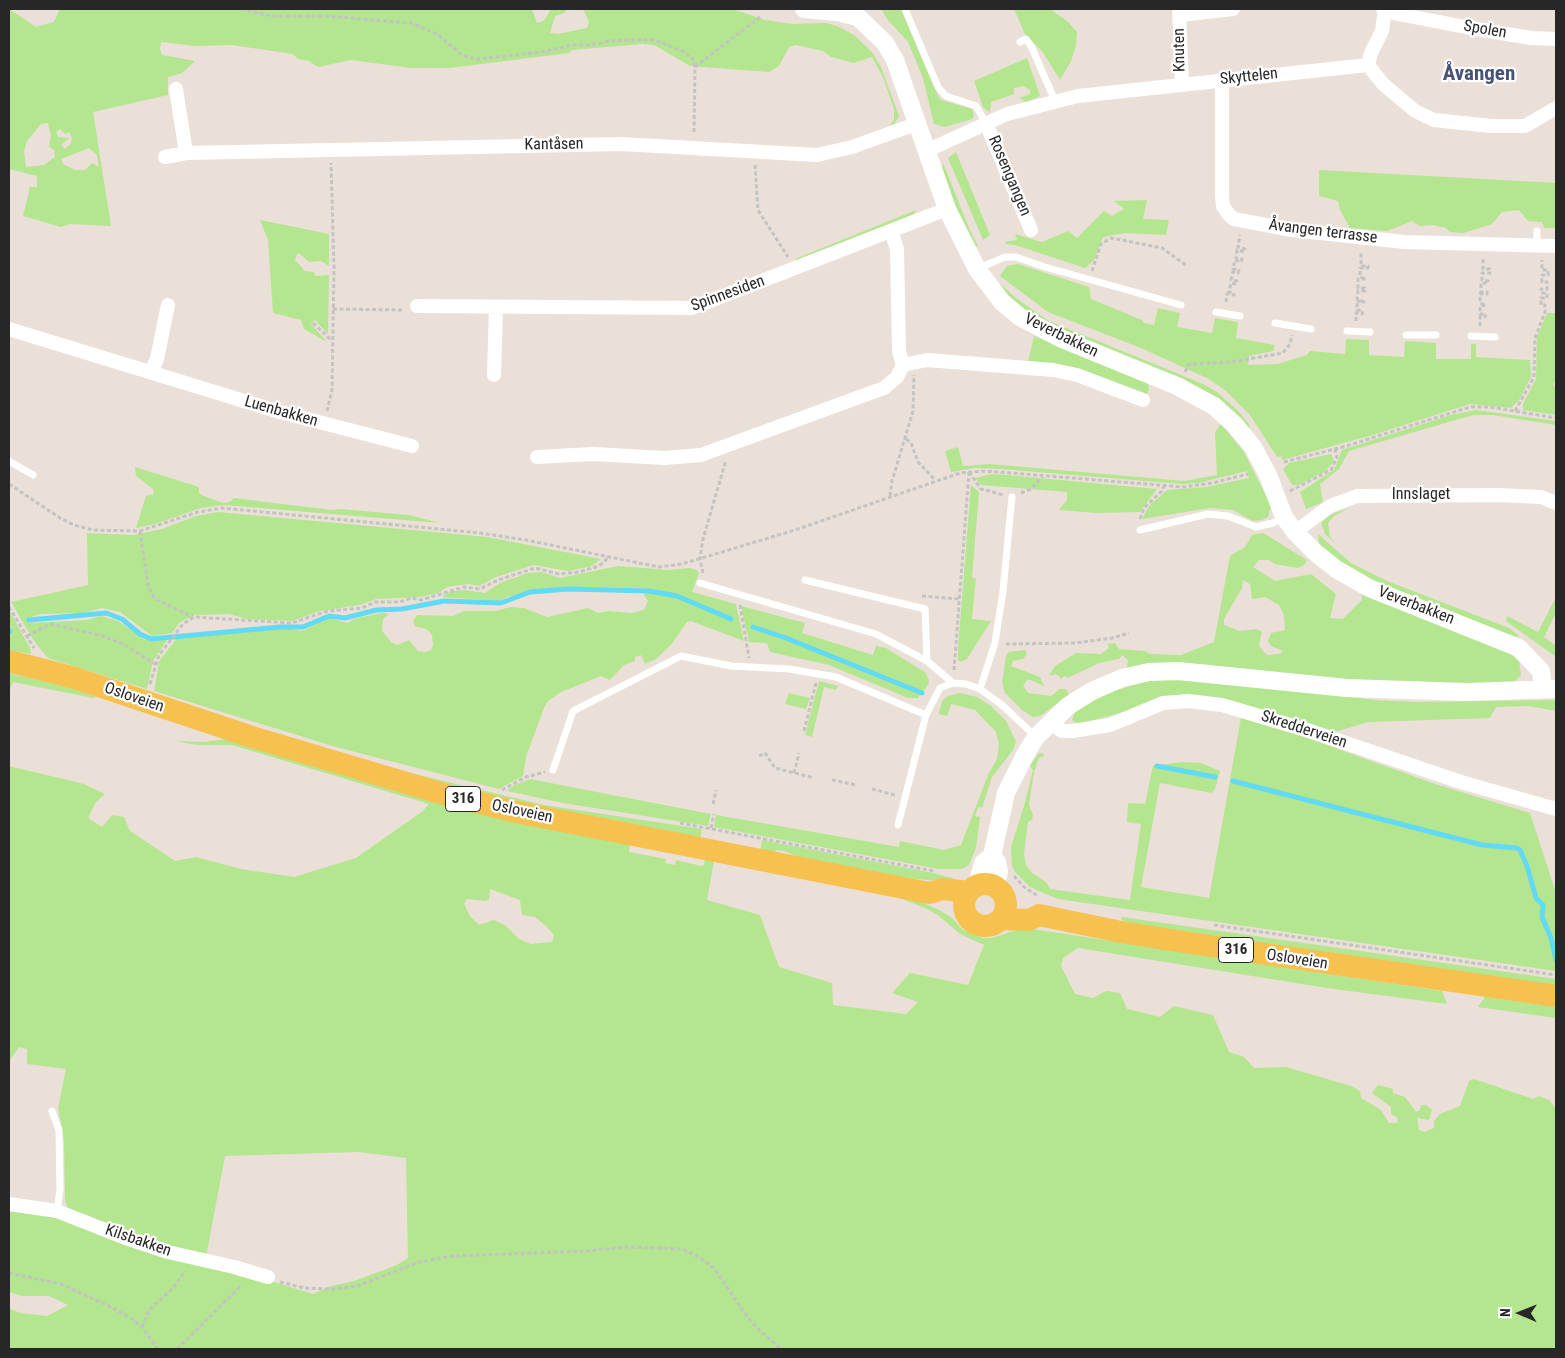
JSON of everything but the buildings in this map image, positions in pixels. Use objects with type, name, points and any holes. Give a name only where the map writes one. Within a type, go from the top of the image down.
[{"type":"main road","name":"Osloveien","points":[[9,661],[75,678],[252,737],[447,795],[521,813],[930,893],[943,890],[985,899],[1029,920],[1042,907],[1121,932],[1556,996]]},
{"type":"street","name":"Veverbakken","points":[[804,9],[860,13],[885,42],[895,60],[947,209],[977,269],[997,297],[1029,322],[1095,353],[1177,386],[1214,406],[1235,425],[1253,447],[1268,476],[1284,517],[1295,532],[1336,569],[1369,588],[1519,648],[1541,670],[1550,689]]},
{"type":"street","name":"Knuten","points":[[1182,85],[1179,12],[1233,9]]},
{"type":"street","name":"Spolen","points":[[1384,9],[1398,14],[1476,29],[1531,38],[1556,39]]},
{"type":"street","points":[[1384,9],[1382,31],[1371,53],[1368,65],[1383,84],[1415,111],[1434,120],[1491,126],[1525,126],[1556,108]]},
{"type":"street","name":"Skyttelen","points":[[926,151],[1007,114],[1055,101],[1222,80],[1368,65]]},
{"type":"street","name":"Åvangen terrasse","points":[[1222,80],[1223,206],[1229,215],[1243,221],[1362,238],[1545,246]]},
{"type":"street","points":[[176,89],[186,153]]},
{"type":"street","name":"Rosengangen","points":[[986,123],[1031,230]]},
{"type":"street","name":"Kantåsen","points":[[165,157],[186,153],[621,144],[808,155],[830,153],[916,124]]},
{"type":"street","name":"Spinnesiden","points":[[417,306],[686,310],[947,209]]},
{"type":"street","points":[[891,231],[897,249],[900,351],[907,364]]},
{"type":"street","points":[[151,372],[157,359],[168,305]]},
{"type":"street","points":[[494,375],[496,307]]},
{"type":"street","name":"Luenbakken","points":[[9,329],[324,424],[412,446]]},
{"type":"street","points":[[537,457],[592,454],[686,457],[726,448],[877,392],[897,377],[907,364],[927,360],[1053,370],[1094,380],[1143,400]]},
{"type":"street","name":"Innslaget","points":[[1295,532],[1330,506],[1357,496],[1498,495],[1540,497],[1556,503]]},
{"type":"street","points":[[985,899],[983,863],[992,856],[1006,793],[1026,753],[1036,737],[1068,706],[1092,691],[1122,678],[1160,671],[1198,671],[1347,688],[1467,692],[1550,689]]},
{"type":"street","name":"Skredderveien","points":[[1051,723],[1062,731],[1073,731],[1110,725],[1164,703],[1188,701],[1207,703],[1259,715],[1461,782],[1556,809]]},
{"type":"street","name":"Kilsbakken","points":[[9,1204],[57,1211],[123,1237],[191,1258],[234,1267],[268,1277]]},
{"type":"lane","points":[[906,9],[938,87],[946,96],[976,106],[986,123]]},
{"type":"lane","points":[[1020,42],[1026,39],[1032,48],[1046,74],[1055,101]]},
{"type":"lane","points":[[1537,231],[1545,246]]},
{"type":"lane","points":[[977,269],[1006,257],[1016,256],[1063,273],[1181,304]]},
{"type":"lane","points":[[1220,312],[1240,316]]},
{"type":"lane","points":[[1275,323],[1311,329]]},
{"type":"lane","points":[[1347,331],[1370,332]]},
{"type":"lane","points":[[1406,334],[1436,336]]},
{"type":"lane","points":[[1471,336],[1495,337]]},
{"type":"lane","points":[[9,461],[33,475]]},
{"type":"lane","points":[[980,689],[995,643],[1003,591],[1012,497]]},
{"type":"lane","points":[[1140,530],[1208,514],[1228,516],[1256,527],[1273,523],[1284,517]]},
{"type":"lane","points":[[805,580],[925,609],[927,662]]},
{"type":"lane","points":[[700,583],[876,634],[927,662],[953,683]]},
{"type":"lane","points":[[553,770],[573,711],[681,656],[731,666],[789,669],[836,677],[926,715]]},
{"type":"lane","points":[[898,825],[926,715],[940,688],[953,683],[966,684],[980,689],[1002,705],[1036,737]]},
{"type":"lane","points":[[52,1111],[59,1130],[60,1189],[57,1211]]},
{"type":"path","points":[[241,9],[272,16],[326,16],[411,23],[437,34],[463,56],[478,60],[542,52],[571,45],[643,39],[668,44],[686,52],[693,59],[695,67],[695,147]]},
{"type":"path","points":[[695,67],[760,17]]},
{"type":"path","points":[[324,424],[332,390],[333,150]]},
{"type":"path","points":[[756,152],[756,200],[758,210],[783,247],[793,270]]},
{"type":"path","points":[[1220,312],[1227,294],[1234,295],[1234,293],[1229,292],[1231,283],[1236,284],[1237,281],[1231,280],[1233,272],[1238,273],[1239,270],[1234,269],[1235,260],[1241,262],[1242,259],[1236,258],[1237,250],[1244,252],[1245,249],[1238,247],[1243,221]]},
{"type":"path","points":[[1092,272],[1101,244],[1111,238],[1162,248],[1186,266]]},
{"type":"path","points":[[1355,331],[1356,313],[1362,314],[1362,311],[1357,310],[1357,301],[1364,302],[1364,300],[1357,299],[1358,291],[1365,291],[1365,288],[1358,288],[1358,279],[1366,279],[1360,277],[1360,268],[1368,268],[1368,266],[1361,266],[1362,238]]},
{"type":"path","points":[[1480,337],[1480,317],[1486,317],[1486,314],[1480,314],[1480,306],[1486,306],[1480,304],[1480,294],[1487,294],[1487,292],[1481,292],[1481,283],[1488,283],[1488,280],[1482,280],[1482,273],[1490,273],[1490,269],[1483,269],[1483,244]]},
{"type":"path","points":[[1515,411],[1534,377],[1535,338],[1545,305],[1541,305],[1541,298],[1547,298],[1547,293],[1541,293],[1541,290],[1547,289],[1547,282],[1542,282],[1542,275],[1548,275],[1548,270],[1542,270],[1545,246]]},
{"type":"path","points":[[333,309],[411,310],[417,306]]},
{"type":"path","points":[[313,323],[332,341]]},
{"type":"path","points":[[1185,372],[1188,365],[1191,364],[1231,362],[1283,353],[1290,344],[1294,326]]},
{"type":"path","points":[[890,496],[892,481],[906,439],[915,400],[915,382],[907,364]]},
{"type":"path","points":[[1284,462],[1335,449],[1470,407],[1515,411],[1556,418]]},
{"type":"path","points":[[906,439],[911,443],[918,462],[935,480]]},
{"type":"path","points":[[700,559],[708,521],[726,464],[728,455],[726,448]]},
{"type":"path","points":[[1276,497],[1307,484],[1331,470],[1337,457],[1335,449]]},
{"type":"path","points":[[9,484],[74,525],[92,530],[140,531],[198,512],[222,508],[480,533],[526,540],[659,567],[700,559],[795,530],[935,480],[969,472],[986,471],[1164,486],[1196,486],[1248,474]]},
{"type":"path","points":[[969,472],[981,489],[1012,497],[1031,489],[1043,476]]},
{"type":"path","points":[[953,683],[969,472]]},
{"type":"path","points":[[1140,530],[1139,519],[1144,508],[1162,491],[1164,486]]},
{"type":"path","points":[[140,531],[148,586],[155,599],[194,617],[230,618],[247,622],[292,623],[328,611],[362,608],[375,602],[400,602],[411,598],[421,600],[450,589],[468,587],[480,589],[535,568],[559,574],[589,570],[599,566],[608,558]]},
{"type":"path","points":[[738,594],[750,667]]},
{"type":"path","points":[[9,606],[37,652]]},
{"type":"path","points":[[149,692],[155,664],[183,624],[194,617]]},
{"type":"path","points":[[27,636],[52,624],[104,636],[123,644],[155,664]]},
{"type":"path","points":[[995,643],[1015,645],[1076,643],[1112,638],[1129,633]]},
{"type":"path","points":[[804,731],[818,674]]},
{"type":"path","points":[[759,756],[765,753],[775,768],[814,778]]},
{"type":"path","points":[[794,773],[799,753]]},
{"type":"path","points":[[500,791],[526,777],[553,770]]},
{"type":"path","points":[[832,780],[856,785]]},
{"type":"path","points":[[872,789],[905,797]]},
{"type":"path","points":[[495,790],[508,793]]},
{"type":"path","points":[[713,804],[716,790]]},
{"type":"path","points":[[711,828],[714,814]]},
{"type":"path","points":[[671,822],[940,872]]},
{"type":"path","points":[[1009,868],[1042,907]]},
{"type":"path","points":[[1211,925],[1556,975]]},
{"type":"path","points":[[268,1277],[304,1288],[333,1289],[358,1286],[419,1262],[453,1256],[586,1251],[627,1247],[682,1249],[714,1268],[757,1328],[781,1349]]},
{"type":"path","points":[[142,1327],[149,1310],[173,1288],[191,1258]]},
{"type":"path","points":[[9,1273],[61,1284],[131,1318],[142,1327],[158,1349]]},
{"type":"path","points":[[177,1349],[254,1274]]},
{"type":"green space","points":[[9,9],[36,27],[54,22],[60,9],[532,9],[537,23],[544,21],[551,9],[567,9],[564,13],[555,16],[550,33],[558,34],[587,28],[589,22],[583,9],[733,9],[765,20],[792,24],[826,23],[837,26],[854,35],[872,52],[881,67],[899,116],[894,124],[889,126],[894,120],[894,109],[883,77],[872,57],[854,63],[831,57],[823,51],[796,45],[789,47],[779,66],[769,72],[690,66],[654,45],[642,44],[572,50],[569,53],[450,68],[412,68],[351,60],[318,67],[309,61],[298,59],[293,54],[232,45],[195,46],[161,42],[160,49],[162,55],[195,61],[182,73],[168,77],[168,95],[93,112],[111,226],[70,224],[61,227],[23,216],[30,187],[37,187],[37,176],[9,169]],"holes":[[[48,123],[51,136],[49,147],[54,150],[55,157],[44,165],[26,167],[24,151],[27,141],[41,124]],[[60,129],[65,134],[69,132],[72,138],[71,143],[65,149],[61,145],[69,138],[58,137],[56,132]],[[89,148],[97,155],[99,167],[92,163],[85,170],[75,170],[63,164],[61,159]]]},
{"type":"green space","points":[[881,9],[901,9],[938,96],[941,100],[972,109],[974,116],[972,119],[945,127],[934,124],[923,78],[908,42],[887,19]]},
{"type":"green space","points":[[1014,9],[1050,9],[1067,21],[1077,32],[1076,45],[1071,61],[1060,80],[1042,51],[1025,34]]},
{"type":"green space","points":[[1027,58],[1040,96],[1026,102],[1019,98],[1030,94],[1030,90],[1023,86],[1014,88],[1014,94],[991,102],[990,112],[983,107],[974,81]]},
{"type":"green space","points":[[956,152],[990,235],[983,240],[948,158]]},
{"type":"green space","points":[[943,163],[978,246],[974,247],[962,224],[942,170]]},
{"type":"green space","points":[[1319,170],[1556,183],[1556,228],[1544,228],[1542,222],[1528,221],[1519,210],[1502,212],[1492,224],[1464,233],[1450,232],[1446,228],[1433,225],[1419,226],[1412,221],[1387,231],[1350,228],[1340,210],[1338,201],[1319,196]]},
{"type":"green space","points":[[1147,200],[1143,219],[1169,220],[1166,235],[1125,233],[1103,237],[1094,260],[1085,268],[1015,245],[1006,244],[1005,242],[1017,240],[1015,234],[1042,242],[1068,231],[1077,238],[1104,211],[1112,216],[1124,209],[1114,201]]},
{"type":"green space","points":[[916,210],[914,214],[797,261],[795,259]]},
{"type":"green space","points":[[260,220],[329,234],[329,266],[321,261],[309,262],[300,254],[297,254],[295,260],[305,271],[314,272],[315,276],[329,275],[328,334],[315,320],[311,324],[327,342],[304,329],[301,320],[273,313],[268,240]]},
{"type":"green space","points":[[1018,264],[1089,287],[1091,299],[1142,320],[1144,323],[1154,325],[1158,308],[1180,313],[1177,327],[1212,333],[1215,318],[1238,322],[1236,338],[1275,345],[1273,351],[1249,356],[1248,365],[1278,364],[1307,355],[1310,351],[1345,354],[1346,339],[1369,340],[1369,355],[1404,357],[1405,341],[1436,343],[1436,359],[1471,359],[1471,344],[1476,344],[1476,357],[1530,360],[1531,377],[1519,400],[1511,408],[1470,404],[1376,434],[1282,460],[1281,456],[1277,457],[1250,415],[1225,390],[1209,379],[1141,348],[1048,312],[1000,276],[1007,266]]},
{"type":"green space","points":[[994,281],[997,281],[1017,299],[1049,321],[1203,384],[1217,392],[1237,410],[1249,424],[1250,430],[1245,424],[1044,322],[1017,305]]},
{"type":"green space","points":[[1547,313],[1555,313],[1556,381],[1553,384],[1556,388],[1556,415],[1523,410],[1523,404],[1536,379],[1537,337]]},
{"type":"green space","points":[[1034,336],[1148,383],[1149,390],[1145,396],[1028,362]]},
{"type":"green space","points":[[1476,410],[1556,421],[1556,425],[1493,415],[1473,415],[1349,451],[1339,469],[1320,484],[1323,502],[1306,509],[1300,492],[1334,470],[1342,450],[1451,415]]},
{"type":"green space","points":[[1221,424],[1244,452],[1271,506],[1268,517],[1262,520],[1253,521],[1233,510],[1210,508],[1142,519],[1149,506],[1167,490],[1206,487],[1249,478],[1247,471],[1198,483],[1182,484],[1001,469],[975,468],[951,472],[945,451],[958,447],[963,466],[990,464],[1184,481],[1217,475],[1215,432]]},
{"type":"green space","points":[[1331,454],[1334,460],[1326,471],[1298,485],[1292,485],[1283,469],[1289,463]]},
{"type":"green space","points":[[135,467],[199,487],[199,493],[223,503],[230,502],[234,498],[331,510],[340,509],[409,515],[440,523],[224,505],[201,508],[155,524],[136,528],[146,496],[154,494],[153,489],[136,476]]},
{"type":"green space","points":[[992,474],[1157,489],[1140,512],[1097,513],[1059,510],[1067,500],[1067,492],[981,485],[975,478]]},
{"type":"green space","points":[[971,485],[979,492],[972,578],[976,578],[972,619],[991,621],[967,659],[961,662],[958,660],[958,648]]},
{"type":"green space","points":[[1348,508],[1333,517],[1328,523],[1330,537],[1335,543],[1325,534],[1321,523],[1330,515]]},
{"type":"green space","points":[[218,512],[487,537],[601,559],[592,566],[568,571],[534,565],[496,577],[479,586],[468,584],[447,587],[438,593],[420,597],[376,599],[360,605],[320,611],[292,621],[247,619],[229,614],[195,615],[180,622],[172,633],[152,636],[120,612],[102,608],[83,613],[39,614],[29,618],[30,623],[87,620],[101,616],[118,621],[145,640],[167,640],[153,661],[147,689],[48,658],[34,641],[11,602],[88,585],[87,533],[133,535],[162,529],[196,516]]},
{"type":"green space","points":[[1263,533],[1307,560],[1304,565],[1298,568],[1275,564],[1269,560],[1259,560],[1253,567],[1275,581],[1311,574],[1336,594],[1330,618],[1343,619],[1362,600],[1361,592],[1507,651],[1519,661],[1521,675],[1514,682],[1499,684],[1371,682],[1198,664],[1152,663],[1127,669],[1128,660],[1122,655],[1119,659],[1099,663],[1068,678],[1065,676],[1060,679],[1055,674],[1049,676],[1055,666],[1076,653],[1101,654],[1109,648],[1108,644],[1115,643],[1119,649],[1145,651],[1150,654],[1181,655],[1214,642],[1230,556],[1245,547],[1252,535]],"holes":[[[1243,580],[1250,584],[1252,599],[1265,597],[1279,605],[1284,615],[1285,630],[1271,633],[1268,641],[1271,646],[1283,651],[1280,654],[1267,655],[1263,651],[1259,645],[1262,632],[1257,629],[1240,631],[1224,625],[1224,619],[1242,588]]]},
{"type":"green space","points":[[1318,534],[1351,563],[1387,581],[1509,628],[1519,636],[1516,637],[1381,585],[1336,559],[1319,544]]},
{"type":"green space","points":[[618,566],[668,570],[690,568],[696,570],[699,572],[692,592],[736,604],[744,641],[691,621],[687,622],[671,645],[656,659],[645,664],[641,655],[635,657],[635,661],[624,665],[610,680],[601,676],[561,692],[548,701],[544,708],[526,757],[523,776],[499,789],[336,747],[154,691],[159,661],[177,638],[286,628],[302,631],[329,618],[347,623],[357,618],[382,613],[389,614],[383,619],[382,631],[392,643],[398,645],[409,640],[418,651],[425,652],[431,650],[433,645],[432,635],[428,630],[415,626],[413,622],[417,615],[453,616],[464,611],[495,611],[511,607],[524,608],[547,617],[588,608],[598,613],[609,611],[631,613],[644,610],[648,601],[644,595],[643,588],[569,587],[526,591],[524,594],[507,597],[500,601],[441,597],[450,592],[464,590],[485,593],[500,583],[528,573],[541,572],[560,578]]},
{"type":"green space","points":[[1556,597],[1556,613],[1544,637],[1556,646],[1556,657],[1506,621],[1507,616],[1538,632]]},
{"type":"green space","points":[[741,606],[805,623],[802,633],[873,655],[876,646],[886,648],[926,673],[929,681],[928,685],[918,698],[908,698],[829,665],[770,652],[767,643],[749,642]]},
{"type":"green space","points":[[9,610],[30,648],[31,654],[9,650],[9,634],[11,633]]},
{"type":"green space","points":[[1025,650],[1027,654],[1023,659],[1013,661],[1011,666],[1040,677],[1044,686],[1028,679],[1023,686],[1028,693],[1051,696],[1060,689],[1067,689],[1068,694],[1070,694],[1040,716],[1033,717],[1022,710],[1005,693],[1002,683],[1006,656],[1009,652]]},
{"type":"green space","points":[[9,673],[73,688],[96,697],[93,698],[13,682],[9,692]]},
{"type":"green space","points":[[1180,678],[1375,700],[1417,702],[1556,700],[1556,711],[1528,706],[1496,707],[1490,718],[1368,722],[1335,732],[1236,703],[1124,712],[1078,724],[1072,720],[1075,712],[1083,706],[1114,691],[1148,681]]},
{"type":"green space","points":[[819,681],[838,686],[836,690],[824,687],[812,737],[805,735]]},
{"type":"green space","points":[[789,693],[810,698],[806,709],[785,704]]},
{"type":"green space","points":[[960,693],[977,697],[991,706],[1006,721],[1016,742],[1013,750],[992,777],[982,808],[978,807],[975,816],[980,817],[976,848],[969,865],[962,869],[939,869],[714,827],[716,815],[899,847],[900,841],[944,850],[961,845],[988,775],[997,759],[999,744],[996,732],[975,710],[951,704],[947,716],[939,714],[942,701],[948,696]]},
{"type":"green space","points":[[1241,718],[1310,739],[1435,784],[1530,813],[1556,893],[1556,971],[1058,899],[1030,887],[1015,872],[1012,866],[1011,847],[1033,770],[1030,766],[1039,753],[1044,754],[1044,756],[1039,758],[1034,772],[1029,805],[1033,815],[1032,820],[1028,822],[1024,854],[1026,865],[1032,873],[1046,882],[1050,889],[1130,900],[1141,824],[1127,822],[1128,803],[1145,804],[1153,766],[1181,762],[1201,763],[1220,771],[1212,793],[1160,783],[1141,887],[1209,898]]},
{"type":"green space","points":[[226,739],[630,844],[629,852],[666,859],[665,863],[675,865],[676,860],[701,866],[704,865],[705,858],[714,860],[707,900],[760,915],[779,967],[832,983],[833,1005],[906,1014],[918,1002],[892,993],[910,973],[968,985],[984,945],[960,934],[938,915],[925,908],[885,892],[919,901],[939,910],[951,917],[963,930],[983,938],[992,938],[1017,930],[1032,929],[1442,991],[1447,1004],[1327,988],[1078,948],[1063,958],[1061,966],[1075,994],[1093,998],[1106,991],[1120,993],[1127,1009],[1160,1017],[1174,1006],[1213,1015],[1229,1052],[1244,1057],[1254,1068],[1286,1067],[1351,1086],[1360,1091],[1361,1098],[1381,1110],[1389,1123],[1398,1123],[1397,1117],[1391,1114],[1391,1107],[1372,1093],[1378,1085],[1393,1089],[1393,1093],[1405,1097],[1416,1112],[1420,1110],[1421,1105],[1426,1105],[1432,1110],[1429,1120],[1417,1118],[1419,1130],[1424,1132],[1434,1128],[1434,1121],[1440,1114],[1460,1106],[1469,1081],[1474,1079],[1533,1099],[1539,1096],[1549,1100],[1556,1108],[1556,1349],[9,1349],[9,1308],[20,1313],[47,1316],[68,1305],[49,1296],[22,1296],[9,1292],[9,1210],[50,1214],[313,1294],[331,1286],[354,1281],[397,1265],[408,1258],[406,1158],[358,1152],[225,1156],[206,1257],[69,1213],[65,1200],[64,1141],[58,1108],[66,1069],[27,1064],[27,1049],[19,1047],[9,1059],[9,766],[84,784],[105,794],[96,802],[88,818],[102,827],[112,815],[124,817],[130,831],[175,861],[196,857],[241,869],[294,877],[356,858],[423,811],[429,804],[232,745],[197,745],[175,741],[204,742]],"holes":[[[490,889],[520,900],[522,915],[535,917],[546,926],[554,935],[552,942],[531,944],[519,939],[505,925],[494,920],[479,925],[470,916],[464,904],[467,899],[486,901],[489,899]]]},
{"type":"green space","points":[[398,770],[544,805],[702,829],[700,839],[515,802]]},
{"type":"green space","points":[[530,779],[711,814],[708,826],[563,803],[507,791],[513,786]]},
{"type":"green space","points":[[762,840],[933,873],[955,879],[943,881],[915,879],[809,861],[784,851],[777,850],[771,854],[760,852]]},
{"type":"green space","points":[[1122,917],[1556,979],[1556,987],[1132,924],[1121,920]]},
{"type":"green space","points":[[1485,997],[1556,1007],[1556,1018],[1478,1007]]},
{"type":"waterway","points":[[29,620],[106,613],[122,619],[140,634],[151,639],[280,627],[303,627],[329,616],[345,618],[376,610],[402,609],[444,601],[501,603],[530,592],[569,589],[649,591],[677,596],[731,619]]},
{"type":"waterway","points":[[753,627],[786,638],[922,693]]},
{"type":"waterway","points":[[1157,766],[1215,777]]},
{"type":"waterway","points":[[1233,781],[1482,845],[1517,848],[1520,850],[1527,866],[1536,898],[1543,905],[1542,917],[1551,938],[1556,960]]},
{"type":"district","name":"Åvangen","points":[[1479,75]]}]
